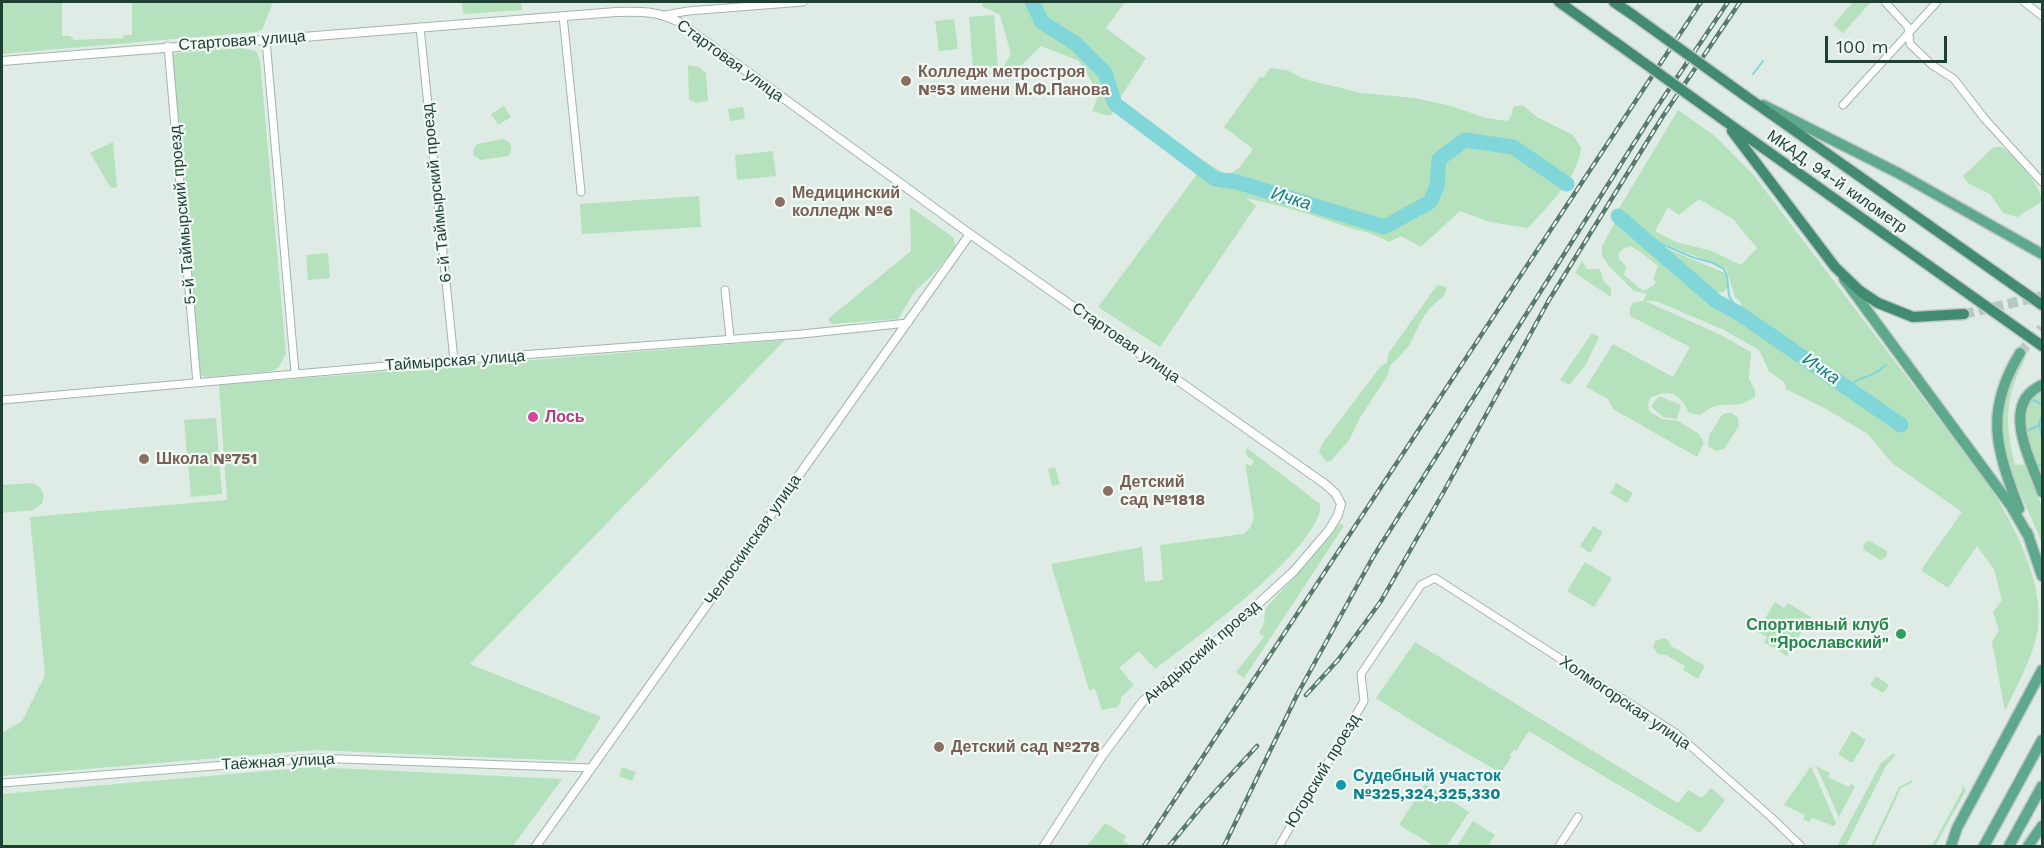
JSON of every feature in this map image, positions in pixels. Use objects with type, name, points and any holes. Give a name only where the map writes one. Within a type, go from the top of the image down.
[{"type":"highway","name":"МКАД, 94-й километр","points":[[1559,2],[2043,346]]},
{"type":"highway","name":"МКАД, 94-й километр","points":[[1614,2],[2043,305]]},
{"type":"highway","points":[[1725,121],[1835,267],[1860,291],[1878,303],[1913,317],[1964,314]]},
{"type":"main road","points":[[1744,95],[1900,174],[2043,254]]},
{"type":"main road","points":[[1835,267],[2011,506],[2029,537]]},
{"type":"main road","points":[[2020,353],[2002,387],[1996,429],[2005,472],[2043,576]]},
{"type":"main road","points":[[2043,385],[2026,395],[2019,414],[2026,448],[2043,492]]},
{"type":"main road","points":[[1949,846],[2042,674]]},
{"type":"main road","points":[[1984,846],[2043,740]]},
{"type":"main road","points":[[2009,846],[2043,786]]},
{"type":"main road","points":[[2028,846],[2043,826]]},
{"type":"street","points":[[665,15],[688,11],[803,2]]},
{"type":"street","points":[[1885,2],[1908,27],[1910,44],[1932,65],[1954,79],[1984,118],[2043,182]]},
{"type":"street","points":[[1843,105],[1937,2]]},
{"type":"street","points":[[2024,2],[2043,16]]},
{"type":"street","name":"Стартовая улица","points":[[2,61],[564,16],[640,11],[665,15],[679,22],[970,234],[1262,438],[1336,494]]},
{"type":"street","points":[[564,16],[581,192]]},
{"type":"street","name":"6-й Таймырский проезд","points":[[420,27],[454,360]]},
{"type":"street","points":[[266,40],[295,374]]},
{"type":"street","name":"5-й Таймырский проезд","points":[[168,46],[197,383]]},
{"type":"street","name":"Челюскинская улица","points":[[536,846],[970,234]]},
{"type":"street","points":[[725,290],[730,338]]},
{"type":"street","name":"Таймырская улица","points":[[2,400],[454,360],[802,334],[908,322]]},
{"type":"street","name":"Анадырский проезд","points":[[1044,846],[1085,781],[1143,701],[1234,626],[1294,571],[1329,530],[1338,515],[1341,504],[1336,494]]},
{"type":"street","name":"Югорский проезд","points":[[1279,846],[1364,701],[1361,674],[1421,585],[1434,578]]},
{"type":"street","name":"Холмогорская улица","points":[[1434,578],[1677,734],[1801,846]]},
{"type":"street","name":"Таёжная улица","points":[[2,783],[314,758],[591,768]]},
{"type":"street","points":[[1559,846],[1578,817]]},
{"type":"green space","points":[[2,2],[62,2],[62,36],[70,36],[74,40],[123,38],[124,35],[132,35],[132,2],[273,2],[262,30],[255,32],[2,54]]},
{"type":"green space","points":[[462,2],[521,2],[522,10],[463,14]]},
{"type":"green space","points":[[983,2],[1125,2],[1106,28],[1146,58],[1118,101],[1182,148],[1227,175],[1239,168],[1253,149],[1224,127],[1260,77],[1264,77],[1270,68],[1287,70],[1304,79],[1361,93],[1415,98],[1451,106],[1486,118],[1508,121],[1513,107],[1522,105],[1537,117],[1573,135],[1581,148],[1578,160],[1568,181],[1528,228],[1490,222],[1460,211],[1421,247],[1401,236],[1389,242],[1305,213],[1246,198],[1256,206],[1160,347],[1098,307],[1201,169],[1117,107],[1110,116],[1092,111],[1099,94],[1079,61],[1041,46],[1007,80],[1000,72],[1011,54],[1000,15],[982,6]]},
{"type":"green space","points":[[1853,2],[1871,2],[1843,33],[1833,25]]},
{"type":"green space","points":[[994,15],[998,67],[973,69],[969,17]]},
{"type":"green space","points":[[954,19],[958,49],[939,51],[935,21]]},
{"type":"green space","points":[[241,48],[256,51],[260,60],[286,354],[278,368],[272,371],[209,377],[202,376],[199,372],[172,58],[177,53]]},
{"type":"green space","points":[[688,65],[699,67],[706,73],[708,101],[696,103],[689,99]]},
{"type":"green space","points":[[504,106],[511,117],[498,125],[491,114]]},
{"type":"green space","points":[[743,107],[745,119],[730,121],[728,109]]},
{"type":"green space","points":[[1678,110],[1715,136],[1752,173],[1991,488],[2018,538],[2037,593],[2038,630],[2028,662],[2005,711],[1992,642],[1999,630],[1993,612],[2002,600],[1994,569],[1977,546],[1948,588],[1921,570],[1962,512],[1892,463],[1868,434],[1786,389],[1785,383],[1769,371],[1759,350],[1724,330],[1656,301],[1645,301],[1721,335],[1751,352],[1749,379],[1755,390],[1755,397],[1742,404],[1710,408],[1700,415],[1689,413],[1678,397],[1669,393],[1650,398],[1649,411],[1662,419],[1678,421],[1699,434],[1704,443],[1697,457],[1613,409],[1608,399],[1586,387],[1613,344],[1673,377],[1690,347],[1630,316],[1633,303],[1643,301],[1647,294],[1634,291],[1602,256],[1602,246],[1616,220],[1666,262],[1666,266],[1712,307],[1731,317],[1740,314],[1741,303],[1735,297],[1726,268],[1639,234],[1618,216],[1618,210]],"holes":[[[1699,199],[1733,219],[1757,248],[1741,265],[1712,251],[1676,242],[1655,231],[1668,207],[1679,215]],[[1630,246],[1658,266],[1653,279],[1656,282],[1643,291],[1624,275],[1626,266],[1618,254]]]},
{"type":"green space","points":[[503,139],[511,146],[508,156],[481,160],[474,156],[473,151],[477,144]]},
{"type":"green space","points":[[113,142],[117,187],[111,188],[90,153]]},
{"type":"green space","points":[[1994,147],[2002,147],[2013,157],[2033,180],[2041,195],[2039,203],[2018,217],[2003,213],[1990,194],[1968,183],[1963,176]]},
{"type":"green space","points":[[773,151],[776,176],[737,180],[735,155]]},
{"type":"green space","points":[[699,196],[701,227],[582,234],[580,204]]},
{"type":"green space","points":[[910,207],[953,237],[956,247],[915,291],[898,319],[832,324],[828,319],[911,251]]},
{"type":"green space","points":[[1654,243],[1727,274],[1727,288],[1721,292],[1711,290],[1698,282],[1653,245]]},
{"type":"green space","points":[[328,253],[330,278],[308,280],[306,255]]},
{"type":"green space","points":[[1582,261],[1587,269],[1600,269],[1603,280],[1611,289],[1611,297],[1575,273]]},
{"type":"green space","points":[[1437,285],[1447,287],[1444,296],[1430,308],[1409,346],[1390,366],[1388,375],[1359,419],[1350,439],[1331,461],[1326,462],[1319,452],[1322,444],[1381,366],[1387,363],[1388,354]]},
{"type":"green space","points":[[1592,333],[1599,337],[1585,366],[1569,385],[1560,380]]},
{"type":"green space","points":[[785,340],[470,664],[601,717],[574,761],[314,750],[2,776],[2,733],[22,721],[45,675],[30,517],[227,500],[219,385]]},
{"type":"green space","points":[[2027,356],[2014,383],[2011,396],[2009,435],[2015,465],[2027,464],[2042,508],[2042,543],[2010,469],[2002,429],[2002,411],[2011,376]]},
{"type":"green space","points":[[2042,390],[2042,480],[2029,443],[2024,414],[2028,401]]},
{"type":"green space","points":[[1659,396],[1681,405],[1677,419],[1663,417],[1651,406]]},
{"type":"green space","points":[[1731,413],[1738,418],[1739,426],[1724,449],[1716,451],[1708,446],[1709,435],[1722,415]]},
{"type":"green space","points":[[216,418],[222,494],[191,497],[184,420]]},
{"type":"green space","points":[[1247,448],[1320,504],[1316,522],[1301,543],[1252,592],[1155,669],[1139,651],[1119,668],[1134,685],[1121,697],[1121,702],[1117,707],[1102,710],[1095,689],[1089,690],[1051,564],[1142,547],[1145,582],[1163,580],[1160,545],[1243,534],[1250,528],[1254,518],[1245,463],[1251,466],[1254,461],[1248,457],[1245,451]]},
{"type":"green space","points":[[1055,467],[1060,484],[1052,486],[1048,469]]},
{"type":"green space","points":[[32,483],[42,491],[44,497],[42,504],[33,510],[2,513],[2,485]]},
{"type":"green space","points":[[1616,483],[1633,493],[1627,503],[1610,493]]},
{"type":"green space","points":[[1340,523],[1344,526],[1244,678],[1236,672],[1264,637],[1259,633],[1264,623],[1265,609]]},
{"type":"green space","points":[[1593,526],[1603,532],[1590,553],[1580,546]]},
{"type":"green space","points":[[1870,541],[1887,551],[1884,559],[1880,560],[1864,550],[1863,546]]},
{"type":"green space","points":[[1585,562],[1612,578],[1594,607],[1567,591]]},
{"type":"green space","points":[[1775,602],[1784,608],[1788,603],[1811,617],[1787,656],[1764,642],[1767,637],[1757,632]]},
{"type":"green space","points":[[1664,638],[1671,646],[1705,666],[1698,679],[1683,670],[1685,666],[1666,655],[1658,654],[1653,647],[1655,641]]},
{"type":"green space","points":[[1415,642],[1678,803],[1688,790],[1702,798],[1711,788],[1725,800],[1700,833],[1529,731],[1516,751],[1514,749],[1510,755],[1501,773],[1376,698]]},
{"type":"green space","points":[[1876,676],[1889,685],[1883,693],[1870,685]]},
{"type":"green space","points":[[1852,731],[1866,740],[1852,763],[1838,754]]},
{"type":"green space","points":[[1894,753],[1895,756],[1886,766],[1846,846],[1837,846],[1881,763]]},
{"type":"green space","points":[[1811,766],[1836,823],[1834,826],[1812,818],[1809,822],[1803,819],[1805,815],[1784,805]]},
{"type":"green space","points":[[1816,766],[1830,773],[1828,777],[1849,787],[1851,784],[1855,786],[1839,817]]},
{"type":"green space","points":[[312,767],[562,779],[513,846],[2,846],[2,794]]},
{"type":"green space","points":[[622,767],[636,772],[632,781],[619,776]]},
{"type":"green space","points":[[1912,780],[1913,782],[1901,788],[1874,846],[1871,846],[1899,787]]},
{"type":"green space","points":[[1961,782],[1966,790],[1935,846],[1932,846],[1963,789]]},
{"type":"green space","points":[[1425,784],[1469,812],[1447,846],[1434,846],[1399,825]]},
{"type":"green space","points":[[1473,821],[1495,835],[1488,846],[1457,846]]},
{"type":"green space","points":[[1105,823],[1126,836],[1123,841],[1132,846],[1087,846]]},
{"type":"waterway","name":"Ичка","points":[[1032,2],[1042,22],[1076,44],[1105,73],[1115,104],[1215,179],[1237,182],[1384,227],[1430,202],[1437,186],[1439,159],[1465,140],[1513,147],[1567,184]]},
{"type":"waterway","points":[[1753,74],[1763,61]]},
{"type":"waterway","name":"Ичка","points":[[1618,216],[1716,301],[1740,314],[1901,425]]},
{"type":"waterway","name":"Ичка","points":[[1639,234],[1724,269],[1729,296],[1740,314]]},
{"type":"waterway","points":[[1848,389],[1856,381],[1875,373],[1886,365]]},
{"type":"waterway","points":[[2030,399],[2042,404]]},
{"type":"waterway","points":[[2042,416],[2039,423],[2042,437]]},
{"type":"waterway","points":[[2027,431],[2039,425]]},
{"type":"tunnel","points":[[1964,314],[2042,296]]},
{"type":"tunnel","points":[[2020,353],[2042,328]]},
{"type":"railway","points":[[1144,846],[1701,2]]},
{"type":"railway","points":[[1224,846],[1298,693],[1373,557],[1655,110],[1728,2]]},
{"type":"railway","points":[[1306,695],[1338,660],[1381,601],[1549,300],[1663,116],[1740,2]]},
{"type":"railway","points":[[1169,846],[1257,746]]},
{"type":"place","name":"Колледж метростроя №53 имени М.Ф.Панова","points":[[906,81]]},
{"type":"place","name":"Медицинский колледж №6","points":[[780,202]]},
{"type":"place","name":"Лось","points":[[533,417]]},
{"type":"place","name":"Школа №751","points":[[144,459]]},
{"type":"place","name":"Детский сад №1818","points":[[1108,491]]},
{"type":"place","name":"Спортивный клуб \"Ярославский\"","points":[[1901,634]]},
{"type":"place","name":"Детский сад №278","points":[[939,747]]},
{"type":"place","name":"Судебный участок №325,324,325,330","points":[[1341,785]]}]
